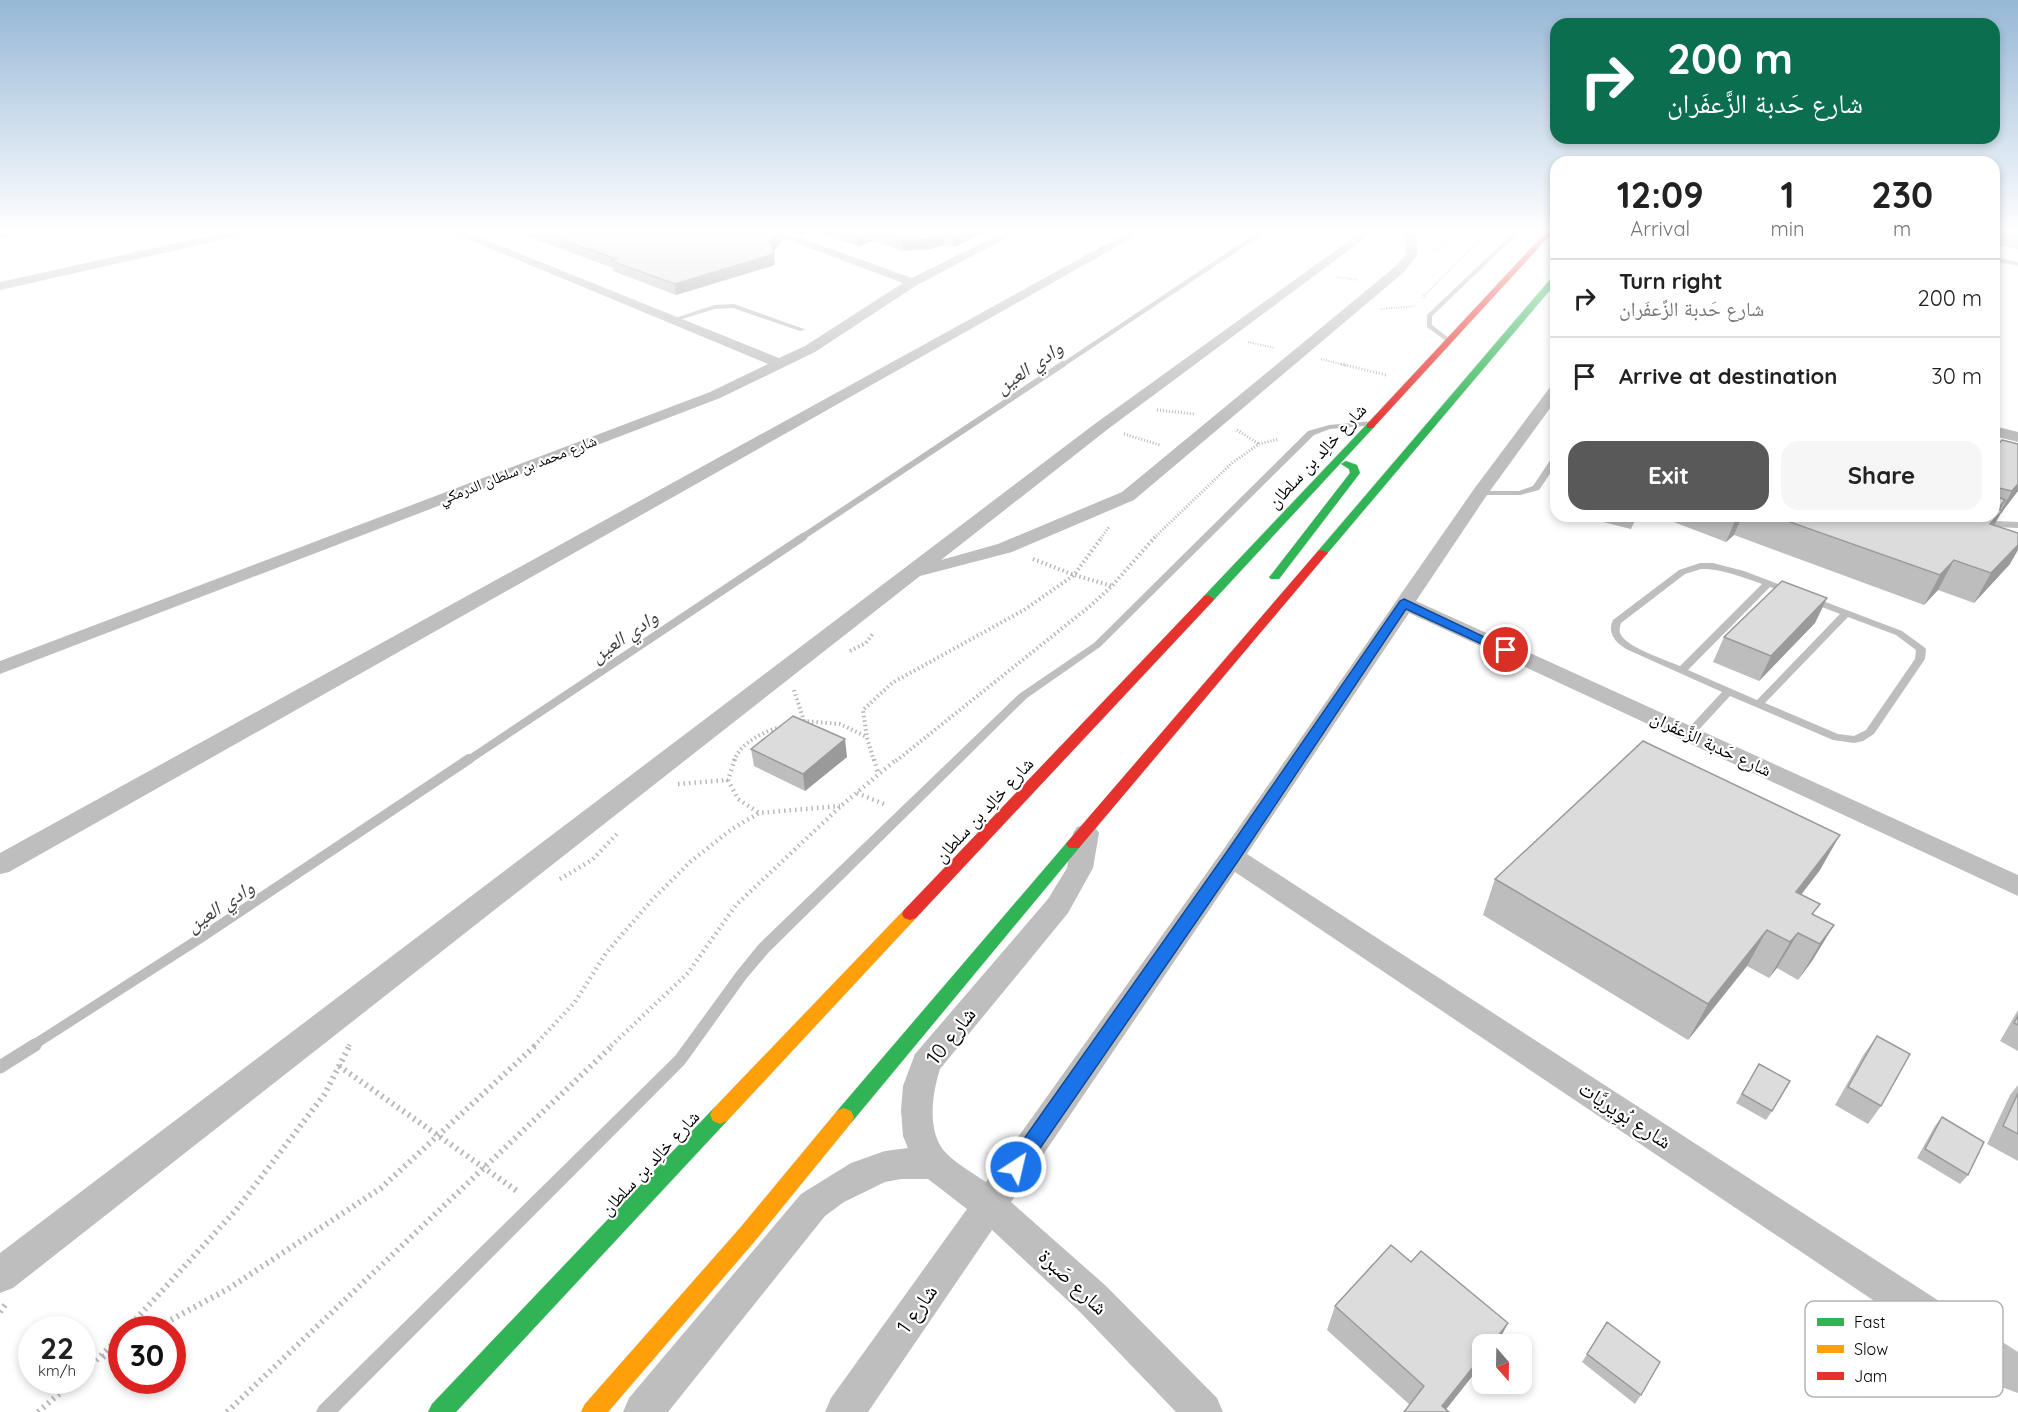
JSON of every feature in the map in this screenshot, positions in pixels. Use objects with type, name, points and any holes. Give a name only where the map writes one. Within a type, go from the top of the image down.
[{"type":"main road","name":"شارع خالِد بن سلطان","points":[[440,1412],[1337,462],[1490,296]]},
{"type":"main road","points":[[593,1412],[747,1236],[921,1023],[1541,296]]},
{"type":"main road","points":[[1268,617],[1269,595],[1276,575],[1356,471],[1350,465],[1337,462]]},
{"type":"street","points":[[613,296],[781,364]]},
{"type":"street","name":"شارع محمد بن سلطان الدرمكي","points":[[0,668],[677,410],[781,364],[835,334],[893,296]]},
{"type":"street","points":[[0,865],[1023,296]]},
{"type":"street","points":[[0,1275],[1102,426],[1282,296]]},
{"type":"street","points":[[909,574],[1005,548],[1128,496],[1369,296]]},
{"type":"street","name":"شارع 1","points":[[845,1412],[1232,857],[1404,603],[1550,398]]},
{"type":"street","points":[[2000,432],[2018,437]]},
{"type":"street","name":"شارع حَدبة الزَّعفَران","points":[[1404,603],[2018,885]]},
{"type":"street","name":"شارع 10","points":[[934,1164],[919,1136],[917,1110],[919,1086],[927,1062],[1065,897],[1080,868],[1087,829]]},
{"type":"street","name":"شارع بُوِيريَّات","points":[[1232,857],[1907,1301]]},
{"type":"street","points":[[643,1412],[813,1205],[839,1186],[867,1172],[897,1164],[934,1164]]},
{"type":"street","name":"شارع صَبرة","points":[[934,1164],[989,1205],[1093,1299],[1203,1412]]},
{"type":"street","name":"شارع بُوِيريَّات","points":[[2003,1364],[2018,1374]]},
{"type":"lane","points":[[1448,340],[1429,326],[1430,316],[1451,296]]},
{"type":"lane","points":[[672,320],[714,307],[734,306],[802,330]]},
{"type":"lane","points":[[325,1412],[680,1060],[717,1013],[741,974],[764,948],[1023,696],[1097,645],[1311,433],[1329,427],[1372,423]]},
{"type":"lane","points":[[1480,494],[1520,493],[1536,488],[1550,467]]},
{"type":"lane","points":[[1987,522],[2018,525]]},
{"type":"lane","points":[[1700,566],[1727,569],[1768,584],[1909,638],[1921,649],[1922,654],[1870,732],[1858,739],[1837,738],[1629,647],[1616,635],[1614,628],[1616,622],[1689,568],[1700,566]]},
{"type":"lane","points":[[1681,671],[1768,584]]},
{"type":"lane","points":[[1758,705],[1846,613]]},
{"type":"lane","points":[[1689,734],[1728,692]]},
{"type":"path","points":[[1102,426],[1180,452]]},
{"type":"path","points":[[227,1412],[688,973],[736,905],[842,805],[878,773],[1090,606],[1112,586],[1164,527],[1233,463],[1259,444],[1311,433]]},
{"type":"path","points":[[878,773],[867,738],[863,710],[892,683],[1024,610],[1074,575],[1101,540],[1128,496]]},
{"type":"path","points":[[1005,548],[1074,575],[1112,586]]},
{"type":"path","points":[[794,724],[804,721],[840,724],[867,738]]},
{"type":"path","points":[[759,813],[738,799],[728,780],[737,753],[765,731],[784,726]]},
{"type":"path","points":[[857,793],[905,812]]},
{"type":"path","points":[[178,1316],[228,1289],[381,1188],[525,1056],[575,1002],[606,953],[652,900],[690,862],[732,829],[759,813],[842,805]]},
{"type":"path","points":[[139,1316],[236,1210],[324,1095],[354,1037]]},
{"type":"path","points":[[339,1066],[536,1205]]},
{"type":"path","points":[[96,1362],[108,1350]]},
{"type":"path","points":[[100,1359],[108,1355]]},
{"type":"path","points":[[38,1412],[59,1394]]},
{"type":"building","points":[[2002,440],[2018,444],[2018,484],[2012,491],[2000,488],[2000,442]]},
{"type":"building","points":[[1790,522],[1992,522],[1990,524],[2018,533],[2018,545],[1991,573],[1954,560],[1940,575]]},
{"type":"building","points":[[1782,581],[1827,598],[1771,656],[1724,637]]},
{"type":"building","points":[[793,716],[845,739],[803,774],[751,749]]},
{"type":"building","points":[[1643,741],[1840,835],[1796,892],[1820,904],[1812,914],[1834,925],[1820,944],[1798,933],[1790,942],[1767,930],[1708,1004],[1495,879]]},
{"type":"building","points":[[1877,1036],[1910,1054],[1881,1106],[1848,1087]]},
{"type":"building","points":[[1759,1064],[1790,1081],[1772,1111],[1742,1094]]},
{"type":"building","points":[[2018,1093],[2018,1134],[2003,1126]]},
{"type":"building","points":[[1942,1117],[1984,1142],[1968,1175],[1925,1149]]},
{"type":"building","points":[[1391,1245],[1411,1262],[1421,1251],[1508,1323],[1500,1334],[1472,1334],[1472,1368],[1442,1406],[1449,1412],[1404,1412],[1424,1386],[1335,1306]]},
{"type":"building","points":[[1607,1322],[1660,1362],[1641,1395],[1587,1354]]},
{"type":"waterway","name":"وادي العين","points":[[1061,366],[1166,296]]},
{"type":"waterway","name":"وادي العين","points":[[801,538],[1063,364]]},
{"type":"waterway","name":"وادي العين","points":[[467,761],[803,537]]},
{"type":"waterway","name":"وادي العين","points":[[32,1046],[202,937],[469,759]]},
{"type":"waterway","name":"وادي العين","points":[[0,1067],[35,1045]]},
{"type":"traffic: fast","points":[[1322,553],[1541,296]]},
{"type":"traffic: fast","points":[[1208,599],[1370,426]]},
{"type":"traffic: fast","points":[[1275,577],[1355,473],[1353,467],[1346,464]]},
{"type":"traffic: fast","points":[[844,1117],[1074,844]]},
{"type":"traffic: fast","points":[[440,1412],[720,1115]]},
{"type":"traffic: slow","points":[[720,1115],[910,914]]},
{"type":"traffic: slow","points":[[593,1412],[747,1235],[844,1117]]},
{"type":"traffic: jam","points":[[1370,426],[1491,296]]},
{"type":"traffic: jam","points":[[1074,844],[1322,553]]},
{"type":"traffic: jam","points":[[910,914],[1208,599]]},
{"type":"route","points":[[1016,1167],[1232,857],[1404,603],[1506,650]]}]
